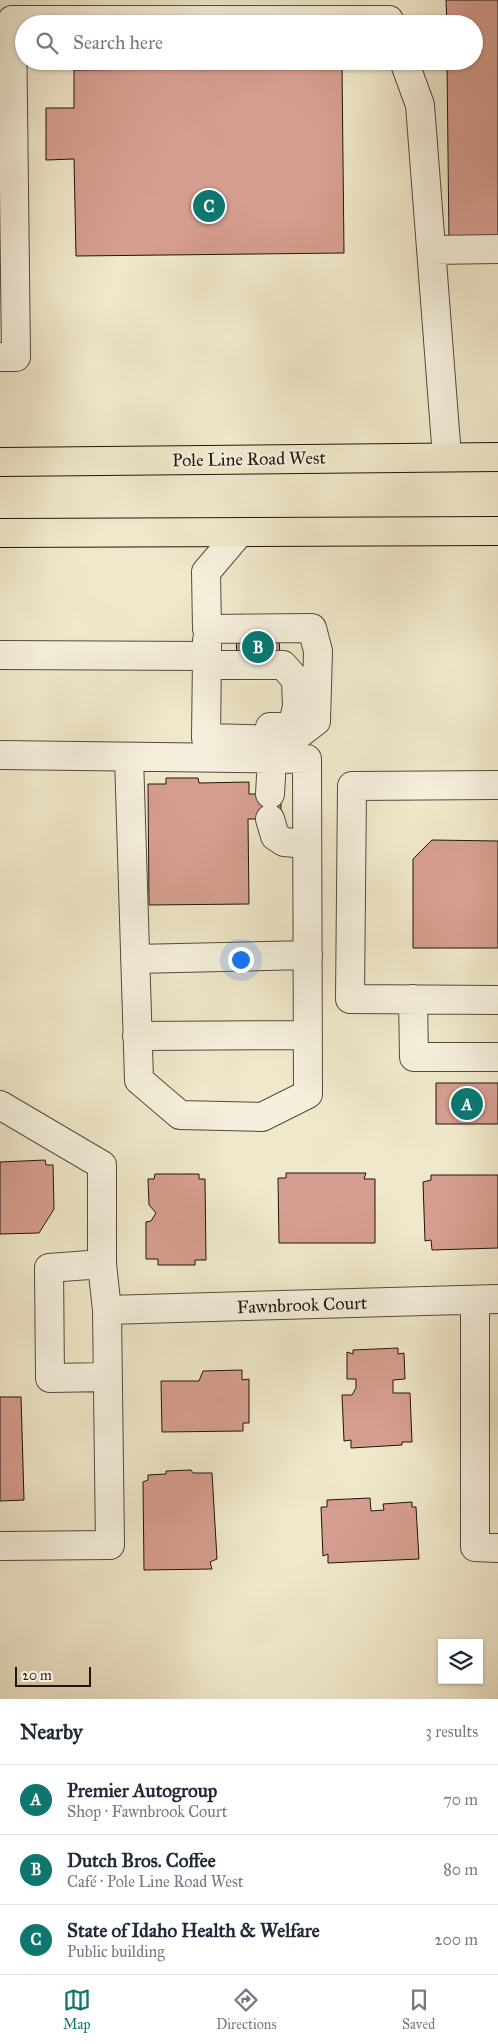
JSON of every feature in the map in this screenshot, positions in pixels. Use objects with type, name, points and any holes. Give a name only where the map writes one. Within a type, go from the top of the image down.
[{"type":"highway","name":"Pole Line Road West","points":[[0,462],[498,457]]},
{"type":"highway","points":[[0,534],[498,531]]},
{"type":"street","points":[[0,357],[16,357],[12,20],[15,20]]},
{"type":"street","points":[[407,70],[420,105],[447,457]]},
{"type":"street","points":[[431,250],[498,249]]},
{"type":"street","points":[[206,741],[206,572],[240,532]]},
{"type":"street","points":[[206,741],[292,740],[316,721],[318,651],[312,628],[207,629]]},
{"type":"street","points":[[0,654],[283,665],[296,680],[297,707],[292,727],[206,741],[129,757],[0,755]]},
{"type":"street","points":[[129,757],[139,1080],[180,1115],[262,1117],[308,1094],[307,759],[272,759],[206,741]]},
{"type":"street","points":[[272,759],[270,806],[275,836],[284,842],[307,844]]},
{"type":"street","points":[[498,786],[352,786],[350,999],[498,1000]]},
{"type":"street","points":[[135,959],[308,955]]},
{"type":"street","points":[[413,1000],[414,1057],[498,1057]]},
{"type":"street","points":[[138,1036],[308,1035]]},
{"type":"street","points":[[0,1105],[102,1165],[102,1264],[107,1310],[110,1545],[0,1546]]},
{"type":"street","points":[[102,1264],[49,1268],[50,1378],[108,1377]]},
{"type":"street","points":[[487,1300],[475,1547],[498,1548]]},
{"type":"street","name":"Fawnbrook Court","points":[[107,1310],[487,1300]]},
{"type":"building","points":[[446,0],[498,0],[498,243],[449,244],[447,70],[483,70],[483,15],[447,15]]},
{"type":"building","points":[[74,70],[342,70],[344,253],[76,256],[74,159],[46,160],[46,108],[74,108]]},
{"type":"building","points":[[236,632],[279,638],[280,656],[237,663]]},
{"type":"building","points":[[166,778],[198,778],[199,783],[249,782],[249,794],[281,794],[281,819],[248,819],[249,904],[149,905],[148,784],[166,784]]},
{"type":"building","points":[[432,840],[498,841],[498,948],[413,948],[413,859]]},
{"type":"building","points":[[436,1083],[498,1083],[498,1124],[436,1124]]},
{"type":"building","points":[[45,1160],[46,1165],[53,1165],[54,1209],[39,1233],[0,1234],[0,1162]]},
{"type":"building","points":[[286,1173],[366,1173],[364,1179],[375,1179],[375,1243],[279,1243],[278,1178],[286,1178]]},
{"type":"building","points":[[155,1174],[199,1174],[199,1179],[205,1179],[206,1260],[195,1260],[195,1265],[158,1265],[158,1259],[146,1259],[146,1222],[151,1221],[156,1213],[149,1205],[148,1179],[154,1179]]},
{"type":"building","points":[[431,1175],[498,1175],[498,1248],[432,1250],[431,1240],[425,1241],[423,1182],[431,1180]]},
{"type":"building","points":[[398,1348],[398,1354],[404,1353],[405,1379],[393,1380],[393,1393],[410,1393],[412,1442],[402,1442],[402,1445],[351,1448],[351,1440],[344,1441],[342,1395],[352,1395],[356,1388],[356,1379],[347,1379],[347,1352],[353,1354],[353,1350]]},
{"type":"building","points":[[242,1370],[242,1380],[249,1379],[249,1423],[243,1423],[243,1431],[162,1432],[161,1381],[199,1381],[203,1371]]},
{"type":"building","points":[[0,1397],[21,1397],[24,1500],[0,1501]]},
{"type":"building","points":[[191,1470],[193,1473],[212,1473],[217,1559],[210,1562],[212,1569],[144,1570],[143,1482],[148,1480],[148,1475],[166,1474],[166,1471]]},
{"type":"building","points":[[370,1498],[371,1511],[384,1510],[383,1504],[412,1502],[412,1507],[416,1507],[419,1559],[328,1563],[328,1554],[323,1556],[321,1507],[327,1507],[327,1500]]},
{"type":"place","name":"State of Idaho Health & Welfare","points":[[209,206]]},
{"type":"place","name":"Dutch Bros. Coffee","points":[[258,647]]},
{"type":"place","name":"Premier Autogroup","points":[[467,1104]]}]
